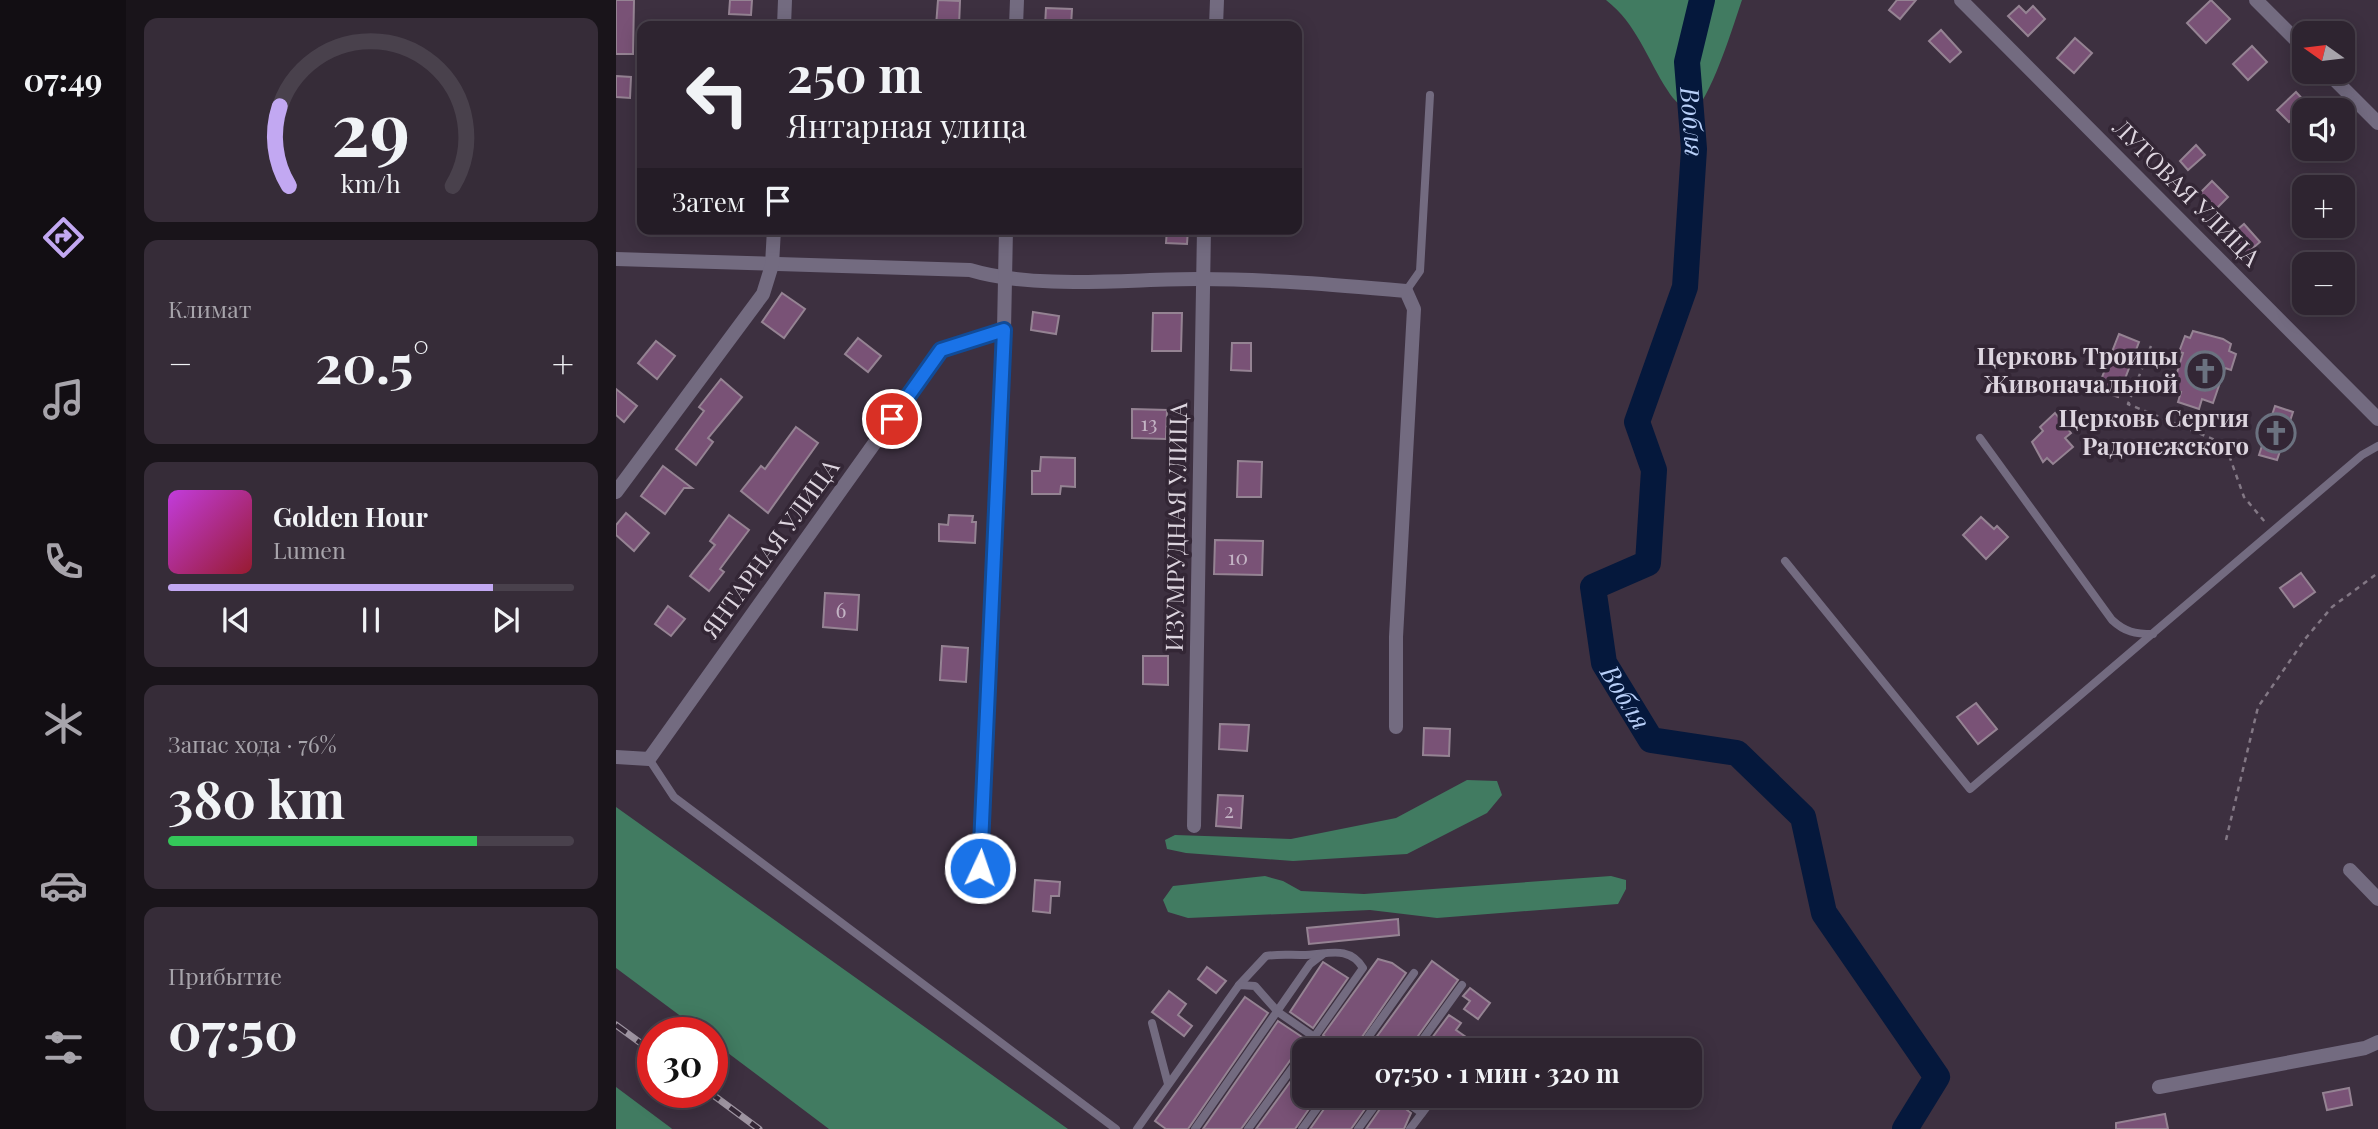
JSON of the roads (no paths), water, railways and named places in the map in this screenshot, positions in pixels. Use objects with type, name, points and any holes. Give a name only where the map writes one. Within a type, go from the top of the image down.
[{"type":"street","points":[[784,21],[785,0]]},
{"type":"street","points":[[1016,21],[1017,0]]},
{"type":"street","points":[[1216,21],[1217,0]]},
{"type":"street","name":"ЛУГОВАЯ УЛИЦА","points":[[1961,0],[2378,419]]},
{"type":"street","points":[[2256,0],[2292,36]]},
{"type":"street","points":[[2339,84],[2378,123]]},
{"type":"street","points":[[616,492],[763,294],[772,265],[774,235]]},
{"type":"street","points":[[978,894],[1004,330],[1006,235]]},
{"type":"street","name":"ИЗУМРУДНАЯ УЛИЦА","points":[[1194,827],[1205,316],[1201,279],[1204,235]]},
{"type":"street","points":[[616,260],[970,270],[1003,280],[1201,279],[1300,282],[1406,291],[1414,309],[1396,637],[1396,727]]},
{"type":"street","name":"ЯНТАРНАЯ УЛИЦА","points":[[649,759],[941,350],[1004,330]]},
{"type":"street","points":[[616,757],[649,759]]},
{"type":"street","points":[[2350,870],[2378,898]]},
{"type":"street","points":[[2159,1087],[2365,1048],[2378,1042]]},
{"type":"lane","points":[[1406,291],[1420,271],[1430,95]]},
{"type":"lane","points":[[1980,438],[2112,620],[2123,630],[2153,634]]},
{"type":"lane","points":[[1785,561],[1970,789],[2362,455],[2378,446]]},
{"type":"lane","points":[[649,759],[674,797],[1116,1129]]},
{"type":"lane","points":[[1137,1129],[1239,985],[1266,956],[1326,952],[1349,954],[1358,959],[1363,968],[1314,1037],[1279,1012],[1255,986],[1239,985]]},
{"type":"lane","points":[[1195,1129],[1310,964],[1326,952]]},
{"type":"lane","points":[[1368,1038],[1414,973]]},
{"type":"lane","points":[[1424,1038],[1462,985]]},
{"type":"lane","points":[[1152,1023],[1168,1084]]},
{"type":"lane","points":[[1248,1129],[1292,1068]]},
{"type":"lane","points":[[1302,1129],[1317,1108]]},
{"type":"lane","points":[[1358,1129],[1373,1108]]},
{"type":"lane","points":[[1415,1108],[1422,1113]]},
{"type":"lane","points":[[1410,1129],[1426,1108]]},
{"type":"waterway","name":"Вобля","points":[[1702,0],[1687,62],[1694,149],[1685,287],[1637,422],[1654,470],[1648,563],[1593,587],[1604,663],[1651,740],[1737,753],[1803,817],[1824,913],[1937,1077],[1905,1129]]},
{"type":"railway","points":[[616,1025],[637,1040]]},
{"type":"railway","points":[[728,1106],[759,1129]]},
{"type":"place","name":"Церковь Троицы Живоначальной","points":[[2205,371]]},
{"type":"place","name":"Церковь Сергия Радонежского","points":[[2276,433]]}]
